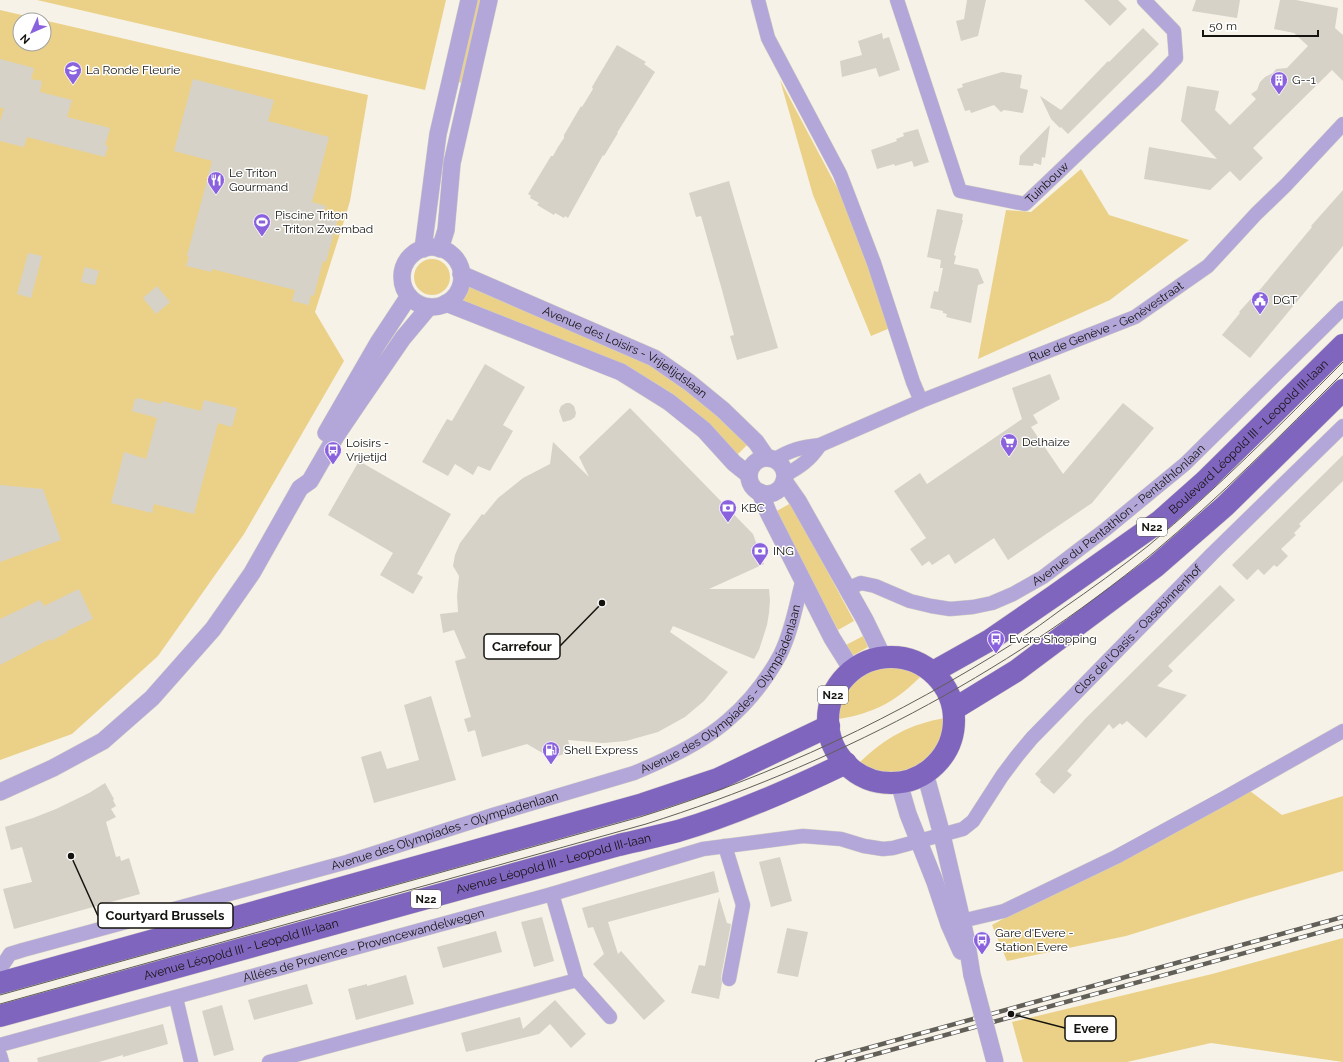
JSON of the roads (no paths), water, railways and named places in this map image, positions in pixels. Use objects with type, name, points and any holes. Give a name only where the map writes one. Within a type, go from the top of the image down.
[{"type":"main road","name":"Boulevard Léopold III - Leopold III-laan","points":[[933,672],[990,640],[1160,521],[1205,480],[1343,345]]},
{"type":"main road","name":"N22","points":[[954,709],[1016,671],[1155,567],[1230,501],[1343,390]]},
{"type":"main road","name":"N22","points":[[883,657],[901,657],[918,662],[933,672],[944,685],[952,701],[954,709],[954,728],[949,746],[939,761],[925,773],[912,779],[899,782],[884,782],[870,779],[857,772],[846,763],[836,751],[833,743],[829,726],[829,710],[833,695],[841,682],[852,670],[866,662],[883,657]]},
{"type":"main road","points":[[0,983],[643,804],[718,779],[829,726]]},
{"type":"main road","name":"Avenue Léopold III - Leopold III-laan","points":[[0,1016],[678,830],[753,804],[846,763]]},
{"type":"street","points":[[423,249],[438,134],[469,0]]},
{"type":"street","points":[[440,249],[446,230],[452,163],[490,0]]},
{"type":"street","points":[[758,0],[768,38],[840,174],[874,263],[913,382],[921,401]]},
{"type":"street","name":"Tuinbouw","points":[[896,0],[960,191],[1025,204],[1154,81],[1176,58],[1174,31],[1144,0]]},
{"type":"street","name":"Rue de Genève - Genèvestraat","points":[[770,459],[803,447],[820,445],[921,401],[1128,320],[1141,313],[1208,266],[1256,214],[1286,186],[1343,124]]},
{"type":"street","points":[[423,249],[440,249],[451,254],[455,258],[460,269],[462,280],[458,291],[455,296],[441,306],[429,307],[418,304],[406,292],[402,280],[403,269],[413,254],[423,249]]},
{"type":"street","name":"Avenue des Loisirs - Vrijetijdslaan","points":[[461,274],[654,358],[690,383],[723,410],[756,442],[770,459]]},
{"type":"street","points":[[0,792],[53,768],[103,741],[152,698],[213,629],[252,573],[300,488],[302,476],[316,449],[378,343],[409,296]]},
{"type":"street","name":"Avenue des Loisirs - Vrijetijdslaan","points":[[446,303],[621,372],[669,402],[704,430],[734,463],[749,475]]},
{"type":"street","points":[[300,488],[310,481],[336,436],[359,402],[403,338],[429,307]]},
{"type":"street","name":"Avenue du Pentathlon - Pentathlonlaan","points":[[847,589],[861,583],[875,586],[910,601],[950,609],[973,607],[992,603],[1013,594],[1043,577],[1106,530],[1185,464],[1343,308]]},
{"type":"street","name":"Clos de l'Oasis - Oasebinnenhof","points":[[919,840],[963,829],[973,821],[1002,776],[1032,738],[1212,554],[1343,426]]},
{"type":"street","name":"Rue de Genève - Genèvestraat","points":[[784,478],[813,456],[820,445]]},
{"type":"street","points":[[784,478],[782,486],[777,490],[766,494],[760,492],[752,486],[749,475],[750,470],[757,461],[770,459],[781,466],[784,478],[847,589],[883,657]]},
{"type":"street","points":[[760,492],[768,512],[832,638],[852,670]]},
{"type":"street","name":"Avenue des Olympiades - Olympiadenlaan","points":[[0,969],[10,954],[347,862],[493,815],[634,773],[656,764],[702,738],[727,721],[766,678],[780,654],[790,630],[803,579]]},
{"type":"street","points":[[955,923],[1004,911],[1116,857],[1343,731]]},
{"type":"street","points":[[925,773],[942,835],[955,923]]},
{"type":"street","points":[[899,782],[908,814],[935,882],[955,923],[972,975],[995,1062]]},
{"type":"street","name":"Allées de Provence - Provencewandelwegen","points":[[0,1045],[552,894],[703,850],[803,836],[841,839],[864,846],[884,849],[893,848],[919,840]]},
{"type":"street","points":[[725,846],[743,905],[729,979]]},
{"type":"street","points":[[552,894],[577,980],[610,1017]]},
{"type":"street","points":[[269,1062],[577,980]]},
{"type":"street","points":[[176,998],[191,1062]]},
{"type":"street","points":[[0,1055],[2,1062]]},
{"type":"tram line","points":[[0,995],[640,817],[739,782],[834,742],[881,719],[972,669],[1023,637],[1116,570],[1148,546],[1199,502],[1343,362]]},
{"type":"tram line","points":[[0,1004],[646,824],[715,801],[848,745],[913,713],[976,678],[1037,639],[1096,598],[1178,532],[1250,465],[1343,373]]},
{"type":"railway","points":[[817,1062],[1343,917]]},
{"type":"railway","points":[[847,1062],[1343,926]]},
{"type":"place","name":"La Ronde Fleurie","points":[[73,85]]},
{"type":"place","name":"G--1","points":[[1279,95]]},
{"type":"place","name":"Le Triton Gourmand","points":[[216,195]]},
{"type":"place","name":"Piscine Triton - Triton Zwembad","points":[[262,237]]},
{"type":"place","name":"DGT","points":[[1260,315]]},
{"type":"place","name":"Delhaize","points":[[1009,457]]},
{"type":"place","name":"Loisirs - Vrijetijd","points":[[333,465]]},
{"type":"place","name":"KBC","points":[[728,523]]},
{"type":"place","name":"ING","points":[[760,566]]},
{"type":"place","name":"Carrefour","points":[[602,603]]},
{"type":"place","name":"Evere Shopping","points":[[996,654]]},
{"type":"place","name":"Shell Express","points":[[551,765]]},
{"type":"place","name":"Courtyard Brussels","points":[[71,856]]},
{"type":"place","name":"Gare d'Evere - Station Evere","points":[[982,955]]},
{"type":"place","name":"Evere","points":[[1011,1014]]}]
